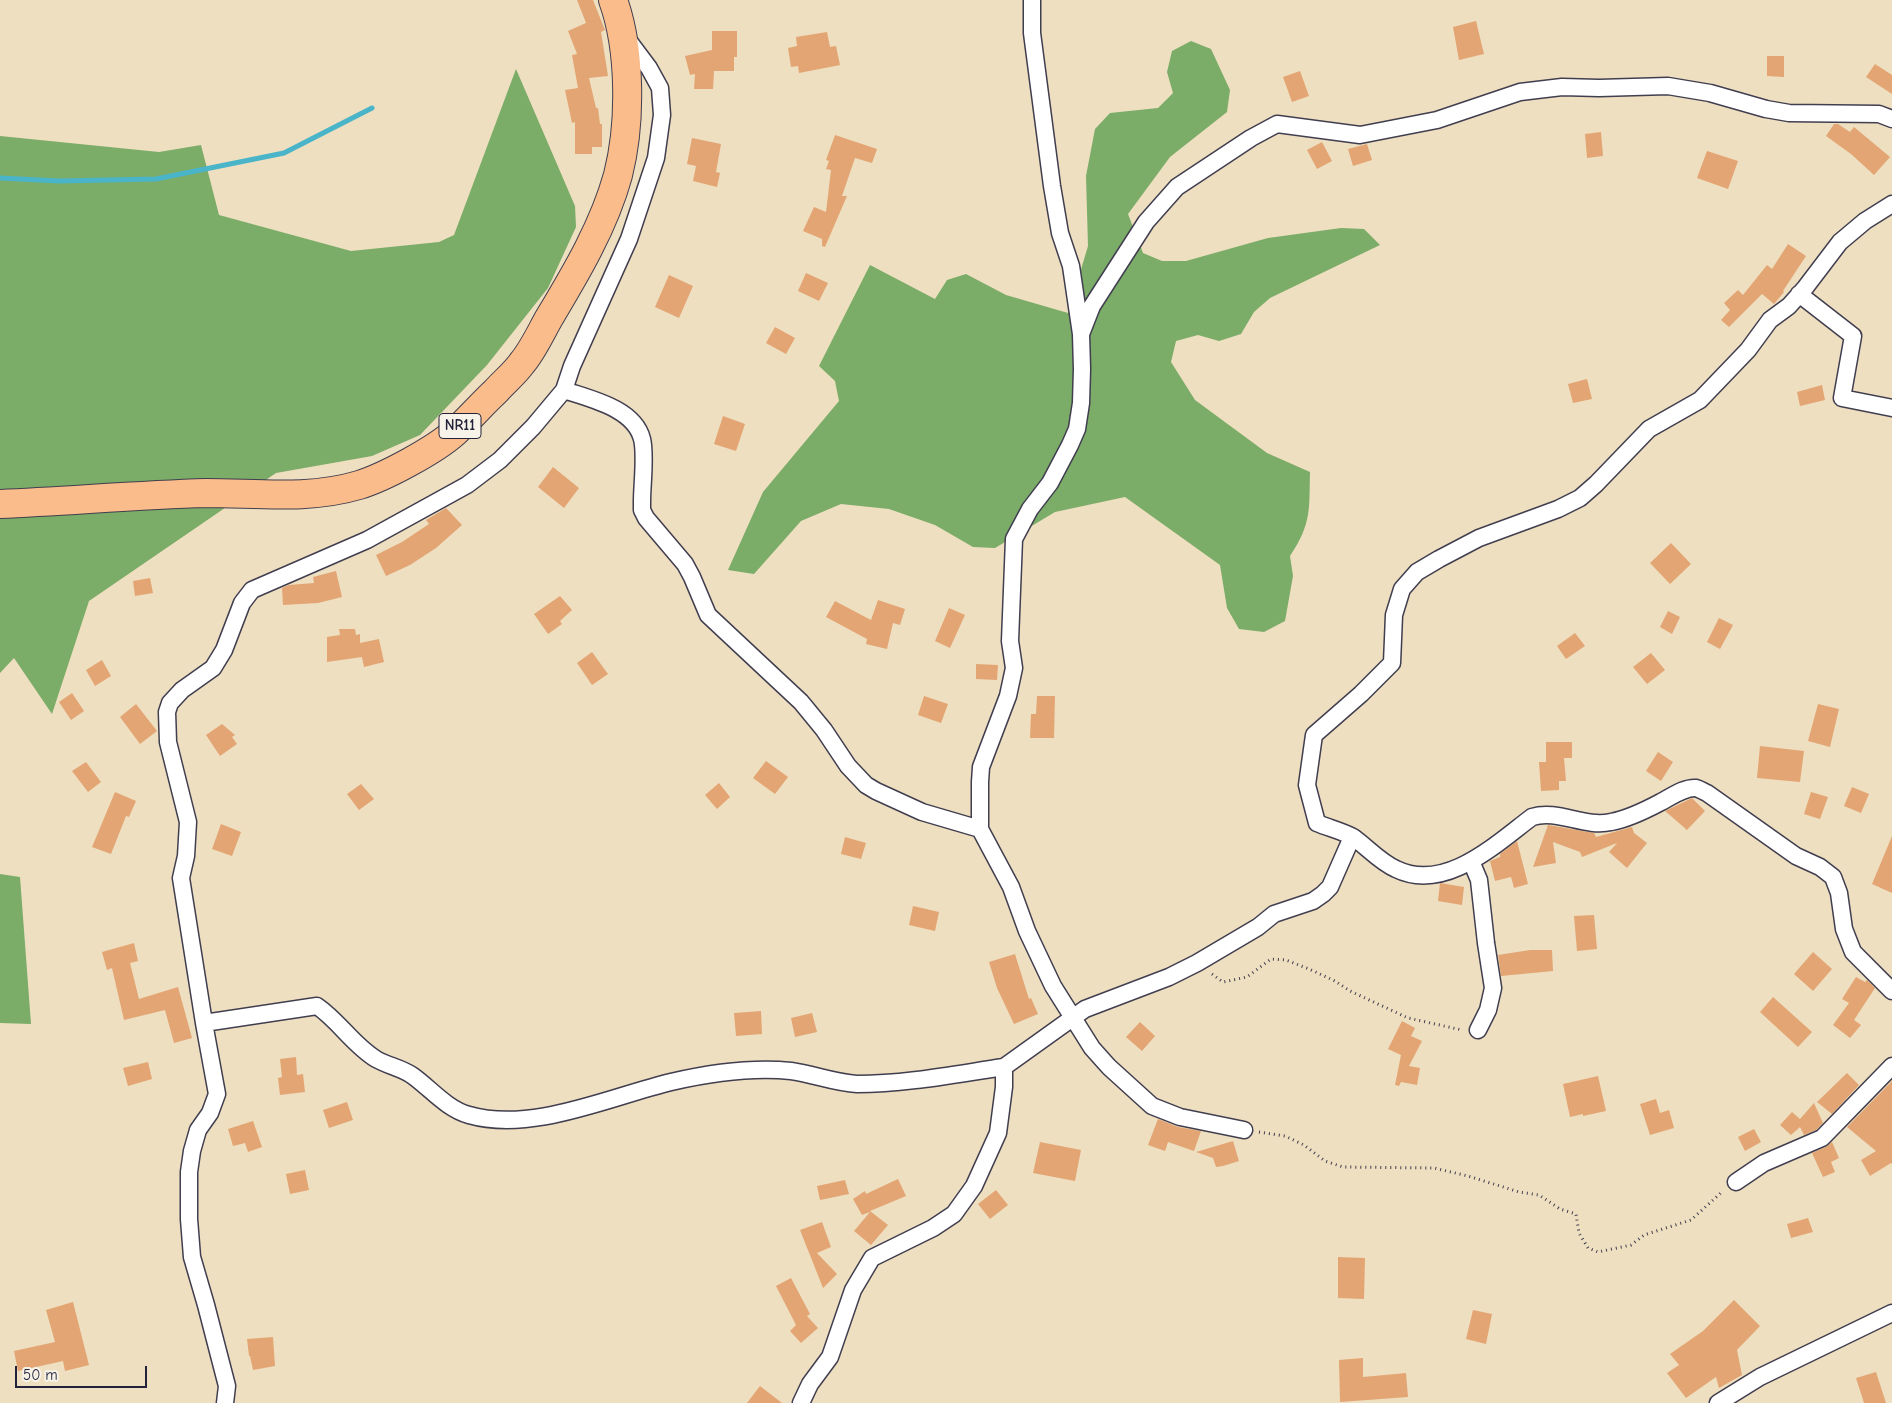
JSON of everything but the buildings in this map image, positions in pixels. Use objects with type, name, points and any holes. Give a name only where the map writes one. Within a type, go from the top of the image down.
[{"type":"highway","name":"NR11","points":[[0,504],[207,493],[274,495],[316,493],[359,485],[375,479],[453,434],[523,362],[570,282],[593,239],[605,211],[618,174],[626,135],[626,59],[623,34],[613,0]]},
{"type":"street","points":[[1032,0],[1032,33],[1060,233],[1071,266],[1081,334],[1082,369],[1077,429],[1050,483],[1030,509],[1014,539],[1010,641],[1014,668],[1008,696],[982,767],[980,782],[980,829],[1011,886],[1038,957],[1092,1048],[1152,1106],[1180,1117],[1244,1130]]},
{"type":"street","points":[[225,1403],[227,1386],[192,1257],[188,1220],[189,1172],[192,1151],[198,1130],[210,1113],[217,1094],[181,878],[186,856],[188,822],[168,742],[167,712],[170,703],[182,690],[213,668],[224,650],[242,603],[252,590],[367,540],[467,485],[500,460],[564,390],[572,366],[629,239],[656,158],[662,115],[660,88],[649,68],[623,34]]},
{"type":"street","points":[[1081,334],[1092,306],[1146,222],[1177,187],[1251,138],[1277,124],[1360,135],[1437,120],[1520,92],[1562,87],[1668,86],[1710,93],[1766,110],[1789,113],[1879,114],[1892,119]]},
{"type":"street","points":[[1892,204],[1865,221],[1840,242],[1789,306],[1770,320],[1748,350],[1700,400],[1649,430],[1580,498],[1558,509],[1479,538],[1417,572],[1402,589],[1394,615],[1392,663],[1361,694],[1314,735],[1307,784],[1317,824],[1352,837],[1395,869],[1416,876],[1448,872],[1471,860],[1532,817],[1541,814],[1596,824],[1612,822],[1659,803],[1686,789],[1696,788],[1707,793],[1796,856],[1820,866],[1833,877],[1839,893],[1844,930],[1853,952],[1892,991]]},
{"type":"street","points":[[1799,294],[1853,336],[1842,398],[1892,408]]},
{"type":"street","points":[[564,390],[613,409],[628,418],[638,428],[643,441],[642,510],[646,518],[684,564],[692,577],[708,615],[801,702],[824,730],[853,771],[866,785],[922,812],[980,829]]},
{"type":"street","points":[[204,1023],[317,1006],[328,1014],[361,1048],[376,1060],[403,1070],[449,1105],[466,1114],[488,1120],[533,1118],[555,1114],[673,1082],[758,1069],[792,1071],[823,1079],[855,1084],[883,1083],[1004,1067],[1085,1009],[1169,977],[1197,963],[1258,926],[1274,914],[1313,900],[1323,894],[1330,887],[1352,837]]},
{"type":"street","points":[[1471,860],[1479,880],[1492,988],[1488,1010],[1478,1030]]},
{"type":"street","points":[[1736,1182],[1764,1164],[1822,1138],[1892,1066]]},
{"type":"street","points":[[801,1403],[810,1384],[830,1357],[853,1290],[872,1258],[933,1228],[954,1214],[974,1186],[998,1133],[1004,1087],[1004,1067]]},
{"type":"street","points":[[1718,1403],[1760,1377],[1892,1313]]},
{"type":"path","points":[[1197,963],[1223,982],[1247,977],[1271,959],[1286,960],[1335,981],[1350,991],[1408,1018],[1423,1023],[1452,1026],[1468,1032],[1478,1030]]},
{"type":"path","points":[[1244,1130],[1285,1136],[1304,1145],[1325,1161],[1343,1167],[1434,1168],[1468,1176],[1519,1192],[1539,1195],[1560,1209],[1576,1214],[1578,1233],[1588,1248],[1598,1252],[1631,1246],[1644,1235],[1691,1220],[1706,1205],[1736,1182]]},
{"type":"green space","points":[[1191,41],[1211,49],[1230,90],[1227,112],[1170,157],[1128,214],[1143,253],[1162,261],[1186,261],[1268,238],[1341,228],[1364,229],[1380,245],[1270,298],[1254,312],[1241,334],[1219,341],[1198,335],[1176,341],[1171,362],[1195,400],[1267,453],[1310,472],[1309,506],[1306,525],[1290,556],[1293,576],[1285,621],[1264,632],[1239,629],[1227,608],[1220,565],[1125,497],[1055,512],[995,548],[973,547],[935,525],[889,509],[841,504],[801,521],[754,574],[728,570],[763,492],[839,401],[835,381],[819,366],[870,265],[935,299],[947,280],[966,274],[1006,295],[1068,313],[1088,246],[1086,176],[1095,129],[1110,113],[1158,108],[1173,93],[1167,72],[1172,51]]},
{"type":"green space","points":[[516,69],[575,206],[576,227],[548,288],[487,365],[420,435],[372,456],[276,473],[89,601],[52,714],[14,658],[0,673],[0,136],[159,152],[201,145],[219,215],[351,251],[439,242],[454,235]]},
{"type":"green space","points":[[0,874],[20,877],[31,1024],[0,1023]]},
{"type":"waterway","points":[[0,178],[59,181],[156,179],[284,153],[372,108]]}]
